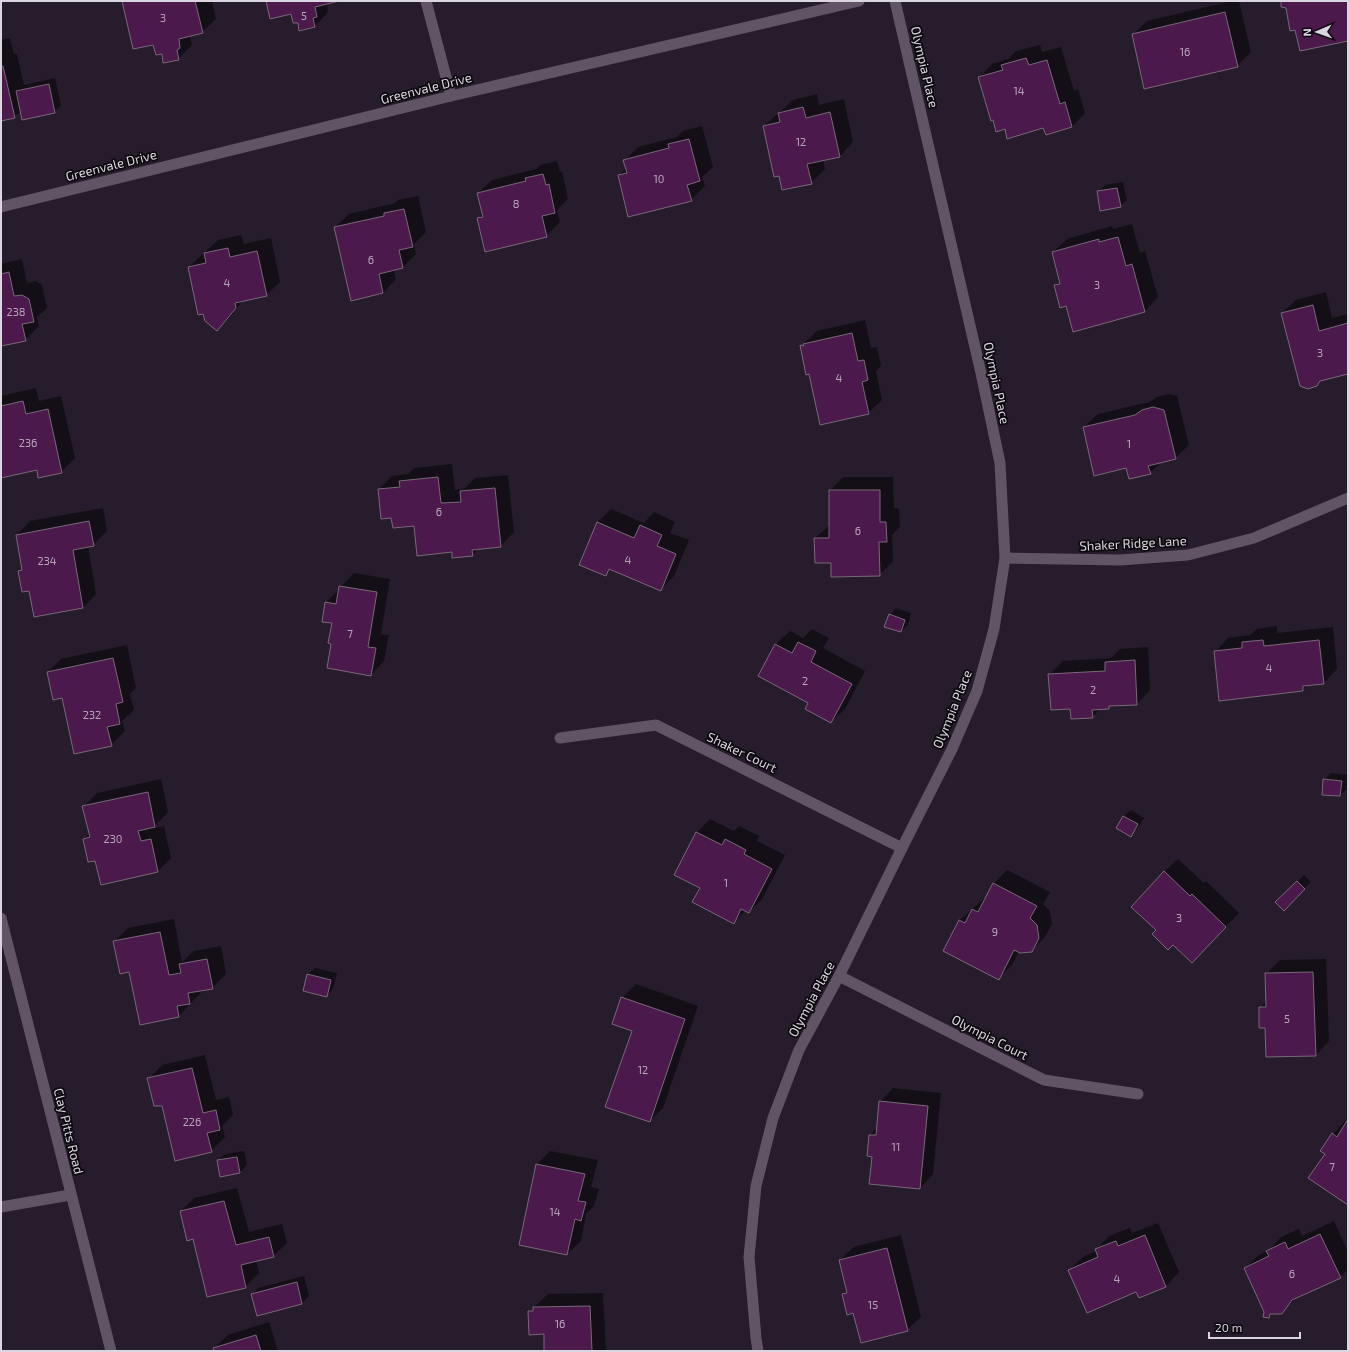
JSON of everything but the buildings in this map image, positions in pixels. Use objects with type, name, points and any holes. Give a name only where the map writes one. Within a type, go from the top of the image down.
[{"type":"street","points":[[426,1],[451,96]]},
{"type":"street","name":"Greenvale Drive","points":[[1,206],[451,96],[859,1]]},
{"type":"street","name":"Olympia Place","points":[[758,1351],[749,1256],[756,1186],[773,1118],[800,1050],[839,976],[952,750],[977,691],[994,629],[1006,558],[1000,463],[981,373],[895,1]]},
{"type":"street","name":"Shaker Ridge Lane","points":[[1006,558],[1120,560],[1188,555],[1254,538],[1348,498]]},
{"type":"street","name":"Shaker Court","points":[[560,738],[656,725],[902,848]]},
{"type":"street","name":"Clay Pitts Road","points":[[1,918],[70,1195],[111,1351]]},
{"type":"street","name":"Olympia Court","points":[[839,976],[1044,1080],[1138,1094]]},
{"type":"street","points":[[1,1208],[70,1195]]}]
